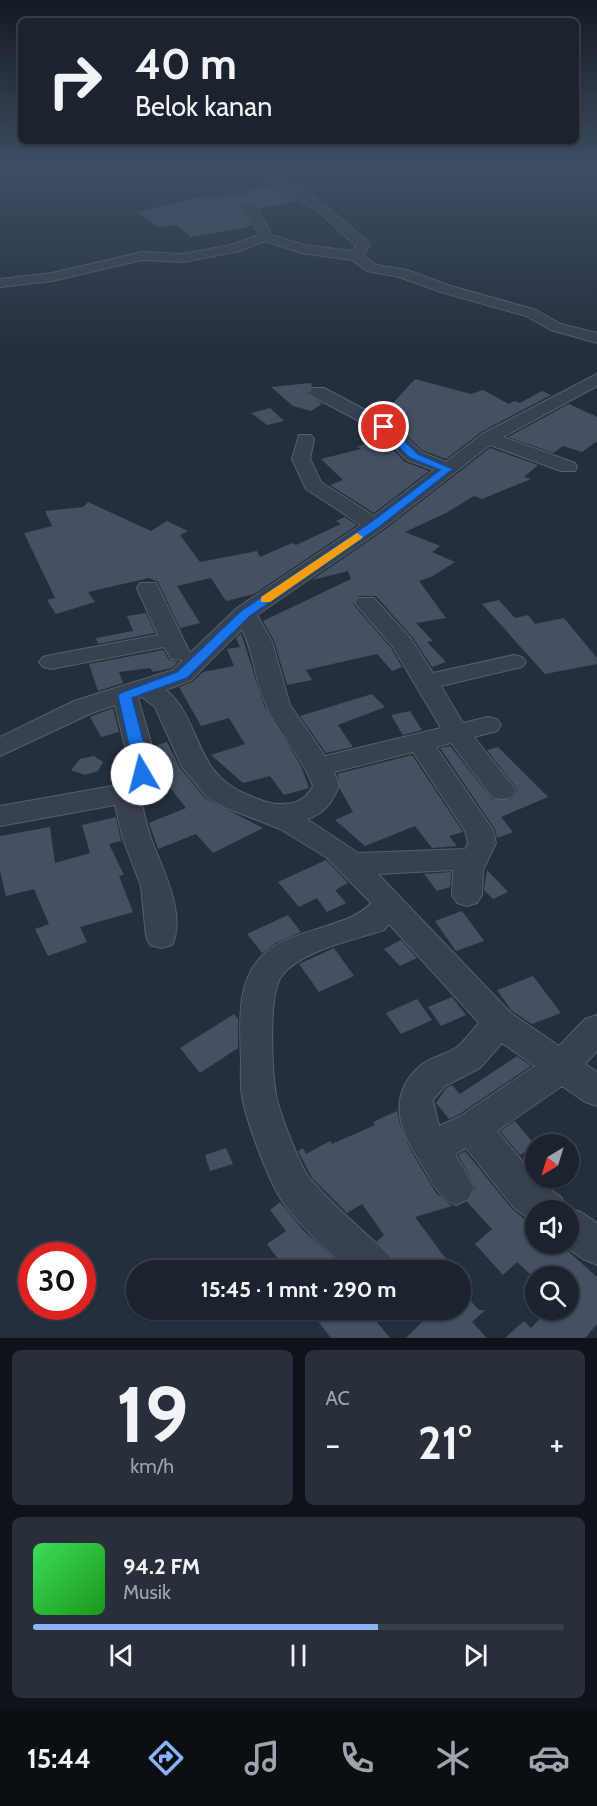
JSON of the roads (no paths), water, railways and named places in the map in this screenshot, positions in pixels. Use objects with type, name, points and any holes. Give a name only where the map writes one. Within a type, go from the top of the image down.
[{"type":"street","points":[[262,228],[265,237]]},
{"type":"street","points":[[345,228],[363,245],[356,256]]},
{"type":"street","points":[[0,283],[52,278],[142,256],[183,258],[234,248],[265,237],[302,249],[356,256],[372,268],[408,275],[446,289],[531,313],[556,327],[597,338]]},
{"type":"street","points":[[0,747],[83,707],[135,693],[182,675],[245,613],[375,525],[488,438],[597,379]]},
{"type":"street","points":[[318,392],[384,427],[414,456],[447,469]]},
{"type":"street","points":[[488,438],[568,467]]},
{"type":"street","points":[[305,439],[301,459],[313,485],[375,525]]},
{"type":"street","points":[[148,588],[187,669]]},
{"type":"street","points":[[366,603],[403,644],[456,733],[502,790]]},
{"type":"street","points":[[245,613],[260,642],[278,705],[319,767],[326,786],[314,804],[301,814],[272,814]]},
{"type":"street","points":[[51,662],[172,639]]},
{"type":"street","points":[[427,682],[514,662]]},
{"type":"street","points":[[0,816],[126,795],[143,790],[135,693]]},
{"type":"street","points":[[135,693],[157,693],[166,703],[195,767],[208,781],[234,800],[272,814],[311,834],[352,864],[500,1023],[560,1068],[597,1091]]},
{"type":"street","points":[[319,767],[488,725]]},
{"type":"street","points":[[419,742],[479,830],[482,843],[468,870],[467,895]]},
{"type":"street","points":[[126,795],[137,839],[156,886],[161,936]]},
{"type":"street","points":[[352,864],[475,859]]},
{"type":"street","points":[[367,1260],[296,1190],[285,1170],[259,1096],[256,1014],[259,993],[267,972],[276,962],[288,953],[318,939],[374,922],[387,904]]},
{"type":"street","points":[[456,1187],[430,1148],[415,1101],[418,1090],[433,1075],[468,1058],[500,1023]]},
{"type":"street","points":[[430,1148],[472,1128],[560,1068],[597,1029]]},
{"type":"street","points":[[472,1128],[527,1195],[534,1200]]},
{"type":"street","points":[[579,1233],[597,1246]]}]
